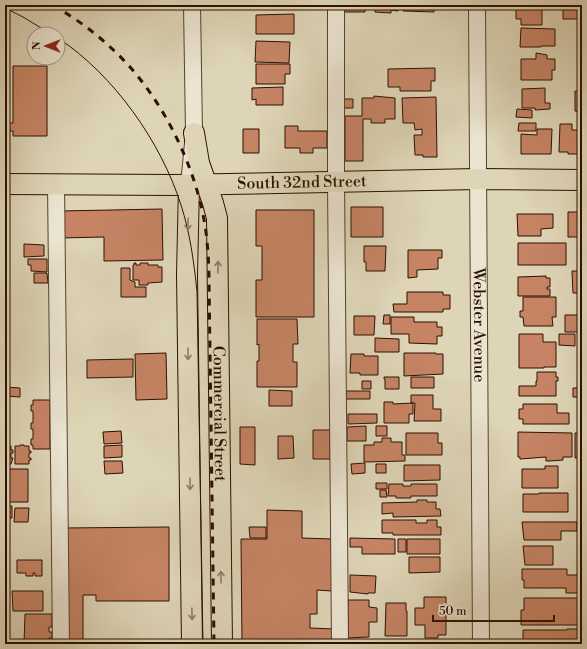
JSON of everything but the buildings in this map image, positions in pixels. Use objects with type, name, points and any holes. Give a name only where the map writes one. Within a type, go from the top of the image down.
[{"type":"main road","name":"Commercial Street","points":[[194,133],[199,164],[198,185],[214,203],[217,218],[222,644]]},
{"type":"main road","name":"South 32nd Street","points":[[14,184],[198,185],[478,179],[582,180]]},
{"type":"main road","points":[[192,644],[187,274],[198,185]]},
{"type":"street","points":[[192,5],[194,133]]},
{"type":"street","points":[[336,5],[340,644]]},
{"type":"street","name":"Webster Avenue","points":[[477,5],[481,644]]},
{"type":"street","points":[[56,184],[61,644]]},
{"type":"tram line","points":[[5,8],[38,26]]},
{"type":"tram line","points":[[66,44],[79,53],[116,90],[148,134],[172,181],[187,226],[197,292],[203,644]]},
{"type":"railway","points":[[53,5],[68,14],[103,40],[127,64],[144,85],[160,107],[185,156],[201,207],[206,232],[209,269],[214,644]]}]
